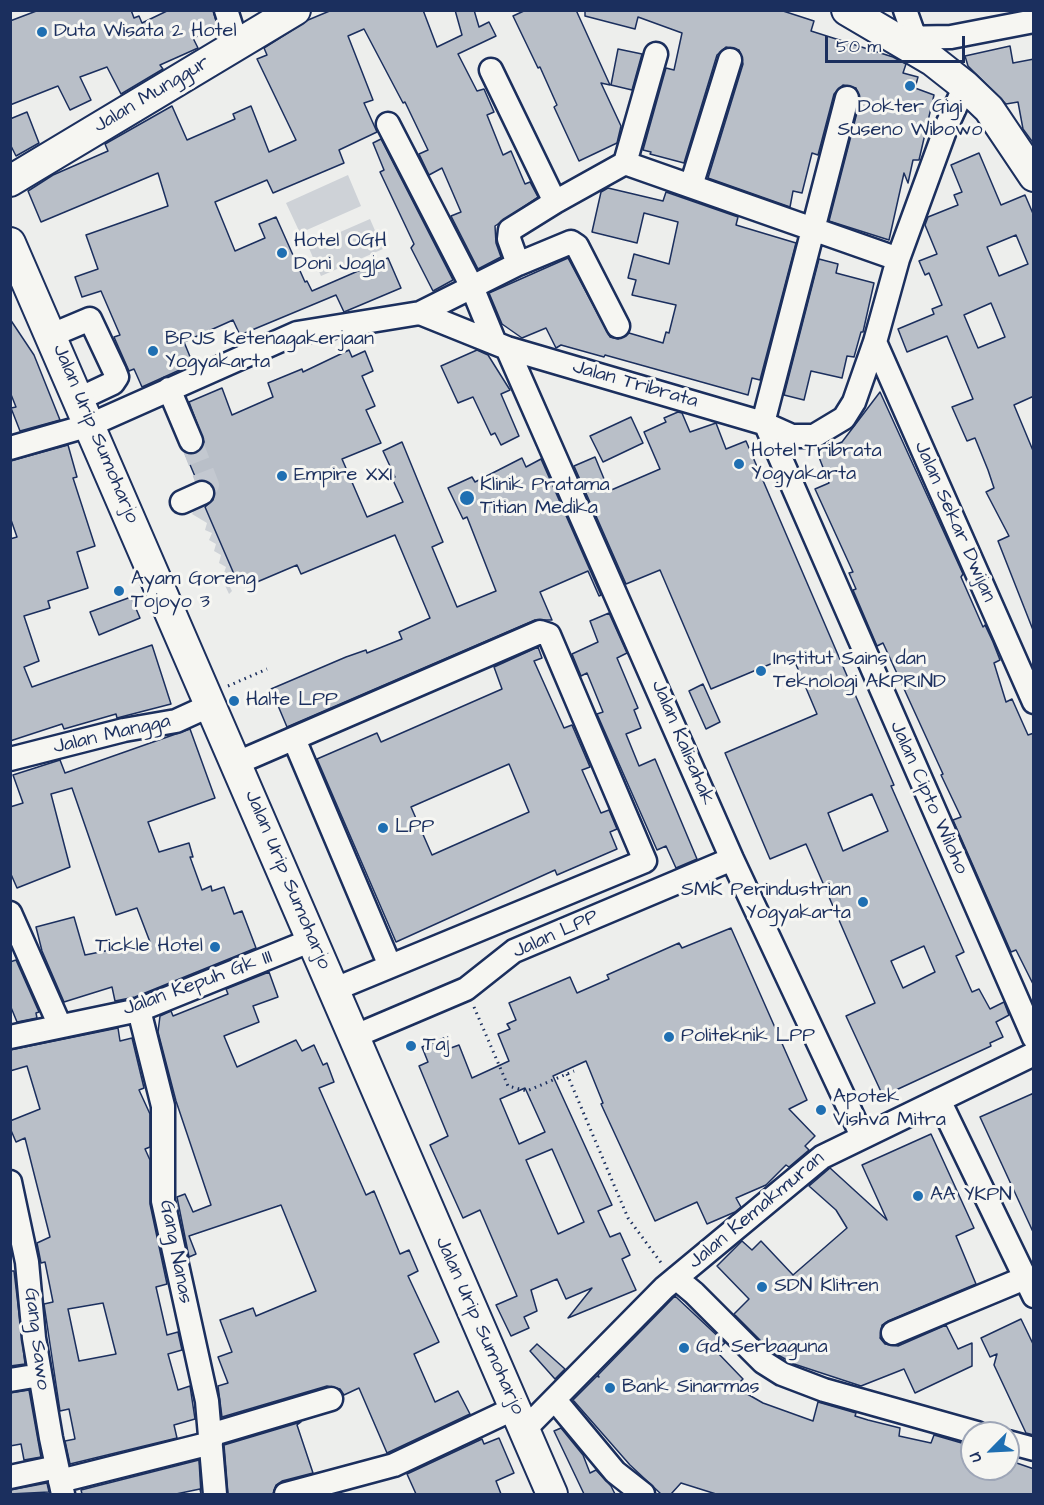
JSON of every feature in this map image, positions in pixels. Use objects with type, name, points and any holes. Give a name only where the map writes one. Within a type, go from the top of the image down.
[{"type":"main road","name":"Jalan Munggur","points":[[10,181],[295,10]]},
{"type":"main road","points":[[847,10],[905,29],[932,60],[989,109],[1034,176]]},
{"type":"main road","name":"Jalan Urip Sumoharjo","points":[[14,264],[37,301],[552,1494]]},
{"type":"street","points":[[226,10],[237,44]]},
{"type":"street","points":[[905,29],[951,38],[1034,21]]},
{"type":"street","points":[[518,264],[509,239],[510,230],[625,163],[656,54]]},
{"type":"street","points":[[692,186],[730,60]]},
{"type":"street","points":[[491,70],[555,202]]},
{"type":"street","name":"Jalan Tribrata","points":[[420,313],[501,345],[764,424],[792,436],[814,436],[844,418],[854,402],[875,342],[898,259],[947,125],[965,86]]},
{"type":"street","points":[[764,424],[847,98]]},
{"type":"street","name":"Jalan Kalisahak","points":[[388,123],[501,345],[732,859],[862,1136]]},
{"type":"street","points":[[625,163],[898,259]]},
{"type":"street","points":[[10,448],[85,412],[169,389],[297,333],[420,313],[518,264],[574,243],[618,326]]},
{"type":"street","points":[[52,336],[90,319],[115,372],[117,377],[113,383],[85,412]]},
{"type":"street","name":"Jalan Sekar Dwijan","points":[[875,342],[1034,702]]},
{"type":"street","points":[[169,389],[191,441]]},
{"type":"street","name":"Jalan Cipto Wiloho","points":[[764,424],[1034,1038]]},
{"type":"street","points":[[237,763],[534,635],[547,633],[645,861],[333,990]]},
{"type":"street","name":"Jalan Mangga","points":[[10,759],[123,730],[176,721],[209,700]]},
{"type":"street","points":[[294,739],[390,966]]},
{"type":"street","name":"Jalan LPP","points":[[353,1037],[466,989],[514,951],[732,859]]},
{"type":"street","points":[[542,903],[556,933]]},
{"type":"street","points":[[10,914],[60,1026]]},
{"type":"street","points":[[503,919],[514,951]]},
{"type":"street","name":"Jalan Kepuh Gk III","points":[[10,1037],[139,1010],[312,940]]},
{"type":"street","name":"Gang Nanas","points":[[139,1010],[163,1106],[163,1201],[207,1401],[215,1494]]},
{"type":"street","name":"Jalan Kemakmuran","points":[[286,1494],[326,1489],[520,1419],[555,1400],[676,1278],[822,1156],[1034,1054]]},
{"type":"street","points":[[893,1333],[1029,1287],[939,1100]]},
{"type":"street","name":"Gang Sawo","points":[[10,1182],[27,1262],[40,1375],[60,1481]]},
{"type":"street","points":[[676,1278],[763,1362],[782,1374],[824,1390],[960,1428]]},
{"type":"street","points":[[10,1380],[40,1375]]},
{"type":"street","points":[[10,1477],[60,1481],[211,1439],[331,1399]]},
{"type":"street","points":[[555,1400],[615,1472],[643,1494]]},
{"type":"path","points":[[209,700],[267,669]]},
{"type":"path","points":[[466,989],[508,1086],[527,1091],[574,1071]]},
{"type":"path","points":[[567,1074],[628,1218],[645,1244],[676,1278]]},
{"type":"shaded area","points":[[348,175],[361,206],[300,233],[286,203]]},
{"type":"shaded area","points":[[370,219],[383,249],[321,276],[308,246]]},
{"type":"shaded area","points":[[204,505],[237,581],[229,585],[232,591],[229,594],[222,579],[226,567],[219,563],[221,555],[214,551],[216,544],[209,540],[212,533],[205,530],[207,523],[192,514],[194,510]]},
{"type":"building","points":[[39,10],[131,10],[134,18],[139,16],[142,23],[169,10],[213,10],[218,28],[193,38],[198,48],[160,65],[163,69],[121,94],[107,67],[80,77],[91,100],[70,110],[58,86],[10,105],[10,21]]},
{"type":"building","points":[[332,10],[423,10],[437,47],[462,35],[455,10],[474,10],[479,27],[489,22],[496,36],[458,54],[477,91],[484,89],[494,112],[487,115],[503,155],[511,151],[525,184],[530,182],[538,197],[495,226],[496,243],[501,257],[478,269],[451,216],[461,212],[442,168],[429,175],[419,154],[428,150],[405,102],[403,103],[364,29],[348,36],[373,100],[364,103],[377,132],[339,150],[344,163],[273,193],[267,180],[215,202],[235,251],[265,238],[259,224],[276,217],[305,282],[307,281],[312,291],[388,258],[401,288],[344,312],[336,295],[240,335],[233,320],[184,342],[193,364],[142,387],[134,369],[129,371],[114,337],[120,335],[101,291],[82,297],[75,277],[98,269],[86,235],[168,206],[158,173],[41,222],[28,191],[53,175],[108,151],[105,144],[172,106],[187,140],[235,119],[233,114],[251,106],[269,152],[296,140],[257,59],[267,55],[264,48],[308,20]]},
{"type":"building","points":[[526,10],[576,10],[610,85],[601,83],[621,126],[617,143],[579,161],[554,107],[557,105],[540,67],[538,68],[513,16]]},
{"type":"building","points":[[585,10],[780,10],[814,21],[811,31],[893,57],[906,64],[903,73],[918,77],[915,88],[934,95],[919,160],[913,160],[908,183],[904,173],[889,240],[829,221],[860,101],[856,88],[843,85],[834,94],[818,155],[812,153],[802,193],[793,191],[790,207],[708,178],[743,64],[739,50],[726,47],[717,55],[684,163],[643,150],[666,68],[674,70],[682,33],[638,17],[635,29],[585,16]]},
{"type":"building","points":[[1010,46],[1013,63],[1034,59],[1034,144],[1023,129],[1018,102],[1006,104],[968,66],[965,56]]},
{"type":"building","points":[[618,49],[642,54],[632,90],[611,85]]},
{"type":"building","points":[[27,112],[39,143],[16,156],[10,144],[10,119]]},
{"type":"building","points":[[381,139],[453,280],[433,291],[411,248],[414,244],[380,172],[384,170],[373,143]]},
{"type":"building","points":[[979,153],[1001,205],[1025,195],[1034,216],[1034,396],[1014,405],[1034,453],[1033,630],[998,541],[1009,536],[986,492],[994,488],[988,470],[975,438],[967,441],[952,407],[973,399],[947,336],[907,352],[898,329],[934,314],[932,309],[942,305],[929,273],[925,275],[919,261],[937,254],[925,225],[928,217],[958,205],[954,195],[962,192],[951,165]],"holes":[[[1016,235],[1028,264],[999,276],[987,247]],[[991,303],[1005,337],[978,348],[964,315]]]},
{"type":"building","points":[[608,188],[663,201],[666,192],[738,217],[736,225],[796,243],[760,380],[752,378],[748,395],[605,355],[604,357],[561,345],[556,348],[546,328],[522,338],[502,324],[489,293],[568,258],[610,337],[618,339],[629,333],[663,343],[666,332],[669,333],[676,305],[632,295],[636,280],[628,278],[634,254],[669,264],[678,222],[644,213],[637,243],[592,232],[601,192]]},
{"type":"building","points":[[819,259],[838,264],[836,273],[874,283],[863,332],[861,332],[854,357],[847,356],[842,378],[811,371],[804,400],[784,395]]},
{"type":"building","points":[[10,319],[34,355],[60,420],[20,431],[11,408],[16,407],[10,392]]},
{"type":"building","points":[[349,350],[352,357],[365,351],[373,371],[362,376],[375,406],[366,410],[381,443],[342,459],[367,517],[403,502],[383,451],[402,442],[443,542],[432,547],[457,607],[496,591],[467,517],[463,519],[448,488],[472,477],[475,482],[522,458],[526,467],[541,459],[601,595],[599,596],[588,571],[540,592],[552,620],[535,620],[287,727],[271,689],[346,657],[366,650],[367,653],[402,639],[399,632],[430,618],[395,535],[301,574],[297,565],[257,582],[254,574],[237,581],[205,507],[213,500],[214,488],[209,482],[197,481],[185,453],[197,453],[204,442],[189,402],[222,388],[232,415],[273,397],[268,383],[302,369],[303,372]]},
{"type":"building","points":[[477,350],[488,355],[510,390],[501,394],[519,436],[501,445],[495,433],[491,435],[473,397],[458,403],[441,366]]},
{"type":"building","points":[[880,392],[963,574],[961,577],[983,627],[985,625],[993,642],[1000,660],[994,663],[1006,702],[1012,699],[1028,735],[1034,733],[1034,986],[1016,950],[1011,952],[953,820],[961,817],[941,775],[943,774],[883,643],[877,646],[853,590],[856,589],[849,573],[853,572],[815,489],[829,483],[817,452],[842,442]]},
{"type":"building","points":[[678,412],[682,413],[690,432],[716,423],[726,449],[746,441],[894,785],[891,786],[964,952],[956,956],[972,992],[979,989],[990,1009],[1004,1002],[1009,1015],[996,1022],[1003,1037],[990,1043],[991,1046],[883,1096],[846,1016],[875,1003],[806,844],[770,859],[725,753],[817,714],[792,655],[711,689],[660,570],[626,584],[574,466],[595,457],[609,491],[660,469],[644,432],[666,422],[664,418]],"holes":[[[872,794],[888,831],[843,851],[828,813]],[[924,946],[935,972],[903,988],[891,961]]]},
{"type":"building","points":[[631,417],[643,443],[603,462],[590,436]]},
{"type":"building","points":[[68,445],[77,477],[73,478],[95,546],[77,552],[88,588],[48,601],[50,608],[24,616],[39,661],[24,667],[32,687],[152,645],[171,704],[117,718],[116,714],[64,729],[62,724],[10,741],[10,539],[17,537],[10,517],[10,461]]},
{"type":"building","points":[[131,597],[140,618],[99,635],[90,612]]},
{"type":"building","points":[[609,613],[627,653],[617,658],[638,708],[634,710],[641,728],[626,734],[639,766],[655,759],[697,859],[676,868],[666,846],[657,850],[597,714],[603,712],[587,673],[581,676],[572,654],[598,642],[590,621]]},
{"type":"building","name":"LPP","points":[[538,647],[542,658],[534,661],[564,728],[572,725],[590,767],[582,770],[601,813],[609,810],[617,829],[610,832],[617,849],[557,875],[555,870],[396,942],[317,759],[377,733],[381,742],[502,689],[494,667]],"holes":[[[509,764],[529,812],[432,855],[411,807]]]},
{"type":"building","points":[[703,684],[720,722],[706,729],[689,691]]},
{"type":"building","points":[[190,729],[215,798],[148,822],[159,852],[189,843],[193,857],[190,857],[202,890],[211,886],[212,891],[224,887],[234,914],[242,911],[256,948],[135,997],[115,1001],[112,987],[64,1002],[42,951],[36,927],[74,917],[85,955],[150,942],[137,908],[116,915],[72,788],[51,794],[70,867],[17,888],[10,872],[10,807],[23,803],[13,775],[60,760],[65,773]]},
{"type":"building","points":[[731,928],[807,1100],[789,1109],[815,1136],[805,1146],[809,1150],[789,1167],[786,1165],[766,1185],[736,1198],[741,1207],[735,1212],[707,1224],[697,1202],[655,1221],[601,1104],[603,1103],[586,1061],[553,1076],[612,1205],[598,1211],[610,1237],[620,1233],[630,1255],[622,1259],[636,1290],[568,1318],[592,1288],[566,1299],[557,1279],[531,1290],[537,1311],[524,1317],[529,1328],[511,1336],[496,1305],[517,1296],[480,1210],[463,1218],[430,1145],[448,1136],[419,1066],[428,1062],[422,1047],[444,1038],[448,1049],[459,1045],[472,1078],[509,1061],[498,1034],[510,1029],[507,1024],[516,1020],[509,1003],[570,977],[577,993],[609,979],[607,975],[679,943],[682,948]],"holes":[[[525,1088],[545,1132],[519,1144],[500,1099]],[[552,1149],[584,1222],[558,1234],[526,1160]]]},
{"type":"building","points":[[16,960],[39,1012],[36,1013],[37,1018],[17,1022],[10,1005],[10,962]]},
{"type":"building","points":[[269,972],[278,997],[253,1006],[259,1022],[224,1036],[237,1067],[296,1040],[302,1051],[314,1045],[323,1065],[327,1063],[334,1082],[319,1088],[366,1195],[374,1191],[400,1254],[409,1250],[418,1271],[408,1276],[439,1342],[414,1354],[435,1402],[458,1391],[470,1414],[387,1453],[359,1388],[344,1395],[340,1389],[327,1386],[222,1417],[218,1386],[228,1383],[218,1357],[232,1352],[220,1320],[253,1308],[256,1316],[316,1291],[281,1205],[189,1236],[196,1254],[189,1257],[177,1197],[185,1194],[193,1212],[211,1205],[176,1101],[158,1032],[160,1016],[171,1011],[173,1016],[228,994],[226,989]]},
{"type":"building","points":[[118,1028],[120,1041],[132,1038],[144,1088],[139,1090],[150,1114],[150,1147],[145,1149],[150,1160],[150,1204],[167,1284],[156,1287],[167,1335],[178,1332],[182,1350],[168,1354],[178,1390],[190,1386],[195,1419],[174,1425],[177,1438],[70,1464],[65,1441],[75,1439],[69,1409],[60,1411],[44,1304],[53,1302],[45,1262],[41,1263],[37,1243],[50,1237],[25,1138],[16,1142],[10,1128],[10,1121],[40,1109],[27,1066],[10,1071],[10,1050]],"holes":[[[103,1303],[116,1354],[79,1361],[68,1309]]]},
{"type":"building","points":[[1034,1093],[1034,1234],[980,1117]]},
{"type":"building","points":[[931,1134],[974,1228],[956,1236],[976,1284],[888,1321],[882,1325],[880,1338],[885,1344],[898,1346],[946,1325],[958,1349],[972,1343],[972,1366],[915,1393],[904,1369],[861,1386],[794,1364],[771,1351],[734,1314],[749,1299],[717,1266],[742,1241],[752,1250],[761,1241],[793,1275],[847,1228],[836,1210],[809,1186],[830,1168],[887,1220],[862,1165]]},
{"type":"building","points":[[10,1271],[14,1271],[25,1364],[10,1366]]},
{"type":"building","points":[[675,1296],[725,1343],[716,1351],[743,1379],[735,1387],[763,1403],[813,1421],[818,1402],[856,1413],[855,1416],[900,1428],[899,1436],[931,1443],[934,1435],[960,1443],[960,1481],[1020,1481],[1020,1464],[1034,1469],[1034,1494],[716,1494],[681,1483],[671,1494],[661,1494],[630,1465],[573,1400],[597,1376],[599,1377],[598,1375]]},
{"type":"building","points":[[1021,1319],[1034,1346],[1034,1435],[1026,1433],[994,1365],[997,1354],[990,1357],[981,1338]]},
{"type":"building","points":[[537,1344],[565,1369],[555,1379],[530,1351]]},
{"type":"building","points":[[29,1390],[41,1457],[24,1460],[21,1444],[10,1446],[10,1393]]},
{"type":"building","points":[[301,1422],[297,1425],[313,1473],[282,1481],[276,1485],[273,1494],[228,1494],[224,1445]]},
{"type":"building","points":[[561,1428],[583,1455],[590,1473],[596,1470],[611,1486],[615,1494],[584,1494],[554,1431]]},
{"type":"building","points":[[499,1438],[514,1473],[496,1481],[501,1494],[416,1494],[407,1474],[482,1439],[484,1444]]},
{"type":"building","points":[[199,1460],[201,1494],[200,1489],[176,1494],[82,1494],[81,1490]]},
{"type":"building","points":[[47,1483],[49,1492],[10,1494],[10,1490]]},
{"type":"tunnel","points":[[191,441],[208,485],[202,493]]},
{"type":"place","name":"Duta Wisata 2 Hotel","points":[[42,32]]},
{"type":"place","name":"Dokter Gigi Suseno Wibowo","points":[[910,86]]},
{"type":"place","name":"Hotel OGH Doni Jogja","points":[[282,253]]},
{"type":"place","name":"BPJS Ketenagakerjaan Yogyakarta","points":[[153,351]]},
{"type":"place","name":"Hotel Tribrata Yogyakarta","points":[[739,464]]},
{"type":"place","name":"Empire XXI","points":[[282,476]]},
{"type":"place","name":"Klinik Pratama Titian Medika","points":[[467,498]]},
{"type":"place","name":"Ayam Goreng Tojoyo 3","points":[[119,591]]},
{"type":"place","name":"Institut Sains dan Teknologi AKPRIND","points":[[761,671]]},
{"type":"place","name":"Halte LPP","points":[[234,701]]},
{"type":"place","name":"LPP","points":[[383,828]]},
{"type":"place","name":"SMK Perindustrian Yogyakarta","points":[[863,902]]},
{"type":"place","name":"Tickle Hotel","points":[[215,947]]},
{"type":"place","name":"Politeknik LPP","points":[[669,1037]]},
{"type":"place","name":"Taj","points":[[411,1046]]},
{"type":"place","name":"Apotek Vishva Mitra","points":[[821,1110]]},
{"type":"place","name":"AA YKPN","points":[[918,1196]]},
{"type":"place","name":"SDN Klitren","points":[[762,1287]]},
{"type":"place","name":"Gd. Serbaguna","points":[[684,1348]]},
{"type":"place","name":"Bank Sinarmas","points":[[610,1388]]}]
